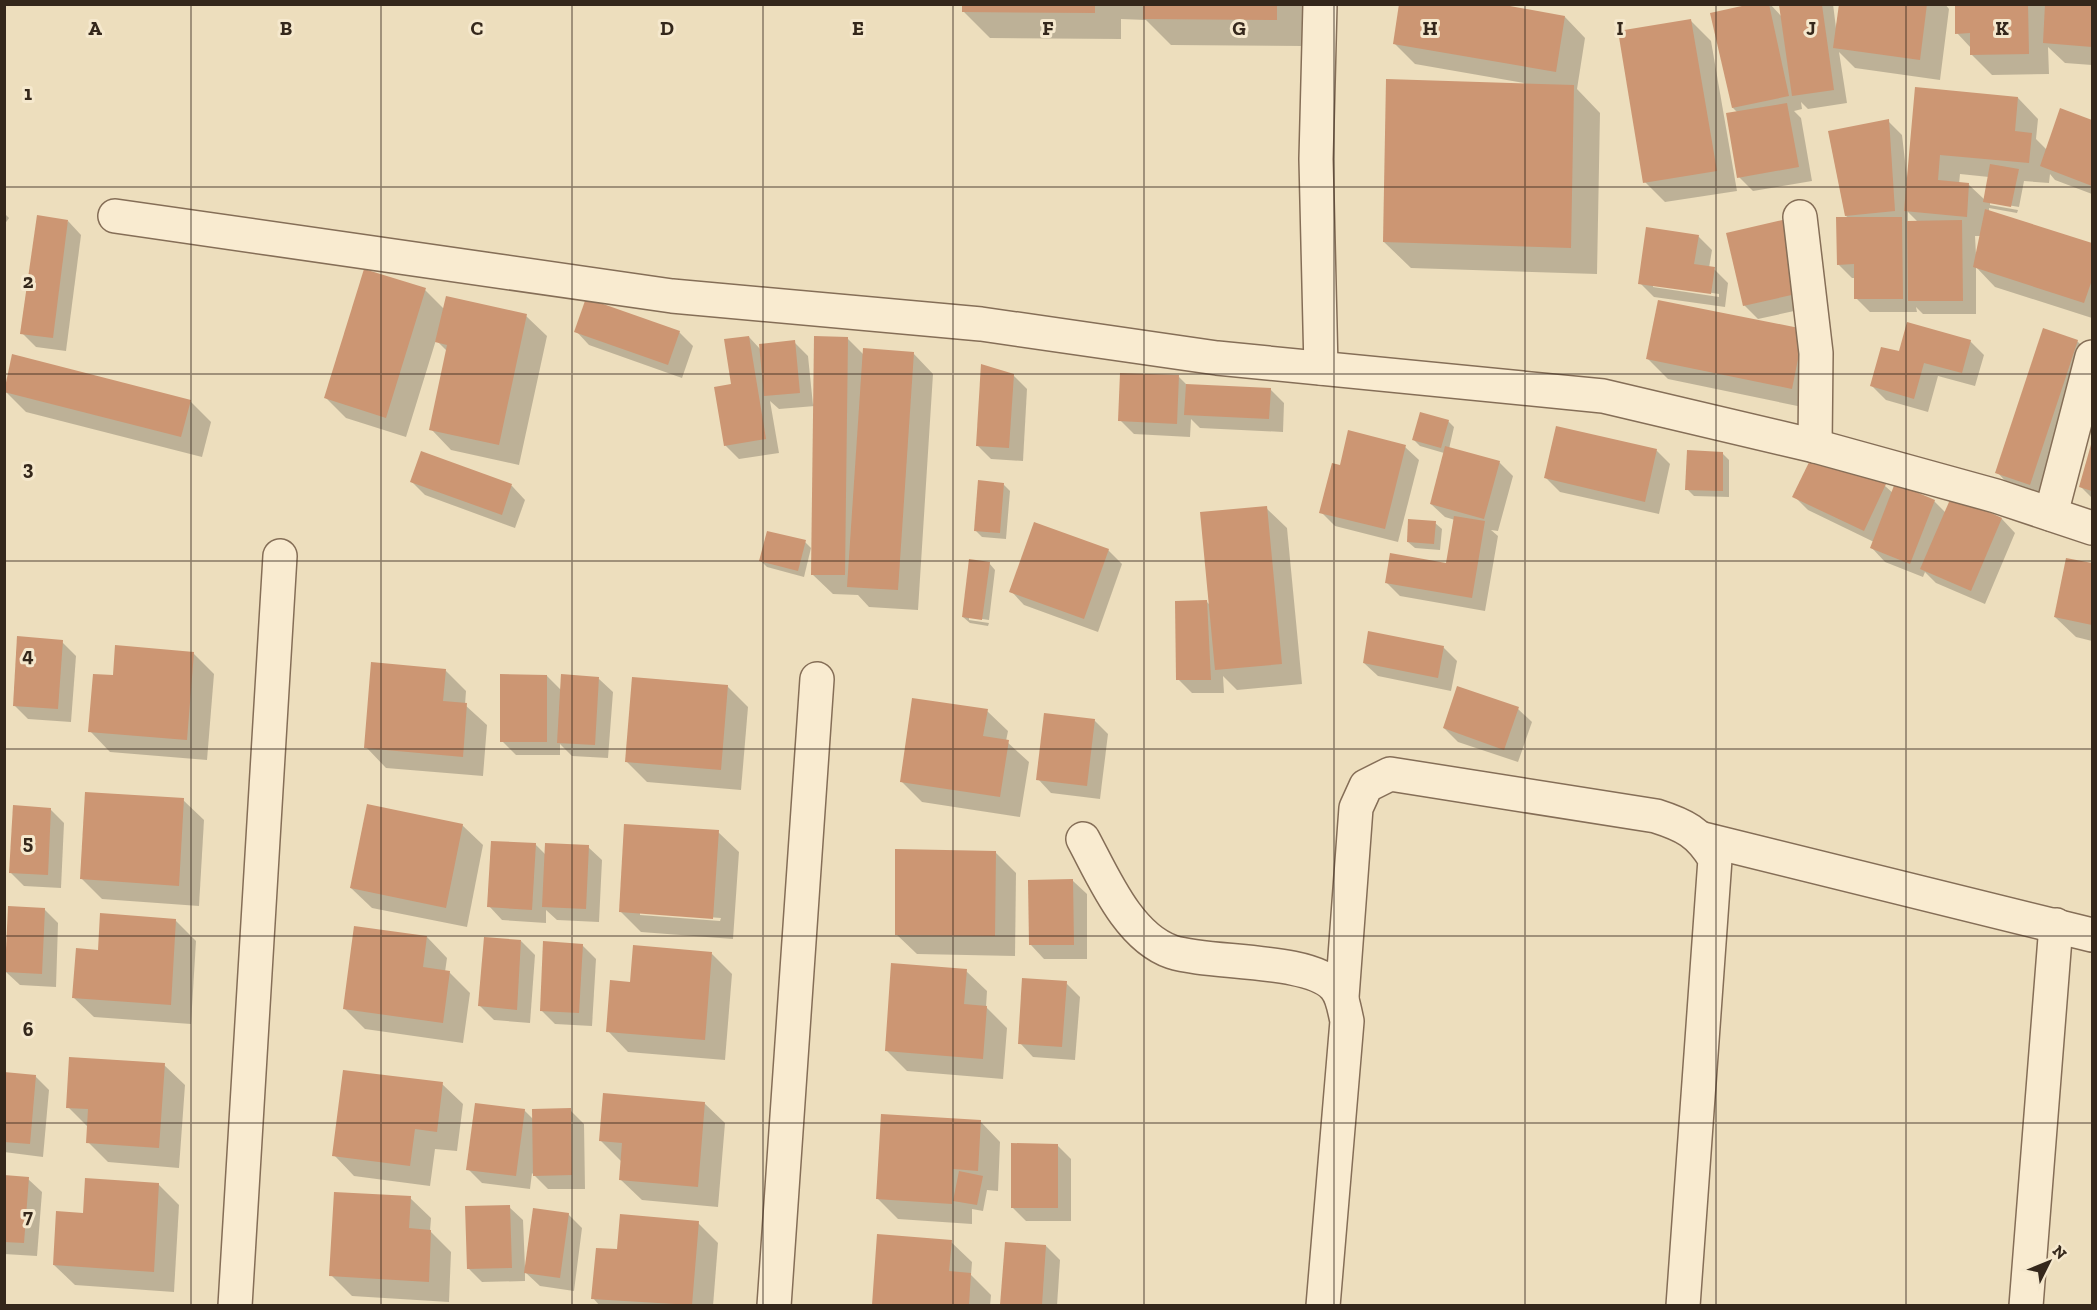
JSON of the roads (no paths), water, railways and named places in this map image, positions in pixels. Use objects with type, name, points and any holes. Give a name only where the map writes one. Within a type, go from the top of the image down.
[{"type":"street","points":[[1320,4],[1316,159],[1321,368]]},
{"type":"street","points":[[115,216],[672,297],[981,324],[1217,358],[1603,396],[1815,446],[1996,496],[2092,528]]},
{"type":"street","points":[[1800,217],[1816,353],[1815,446]]},
{"type":"street","points":[[2051,514],[2092,357]]},
{"type":"street","points":[[236,1305],[280,556]]},
{"type":"street","points":[[774,1305],[818,679]]},
{"type":"street","points":[[1341,997],[1356,808],[1366,786],[1390,774],[1656,816],[1678,823],[1703,839],[2092,935]]},
{"type":"street","points":[[1083,839],[1118,905],[1144,933],[1171,951],[1312,972],[1334,985],[1341,997],[1347,1021],[1323,1305]]},
{"type":"street","points":[[1683,1305],[1715,859],[1703,839]]},
{"type":"street","points":[[2026,1305],[2055,925]]}]
